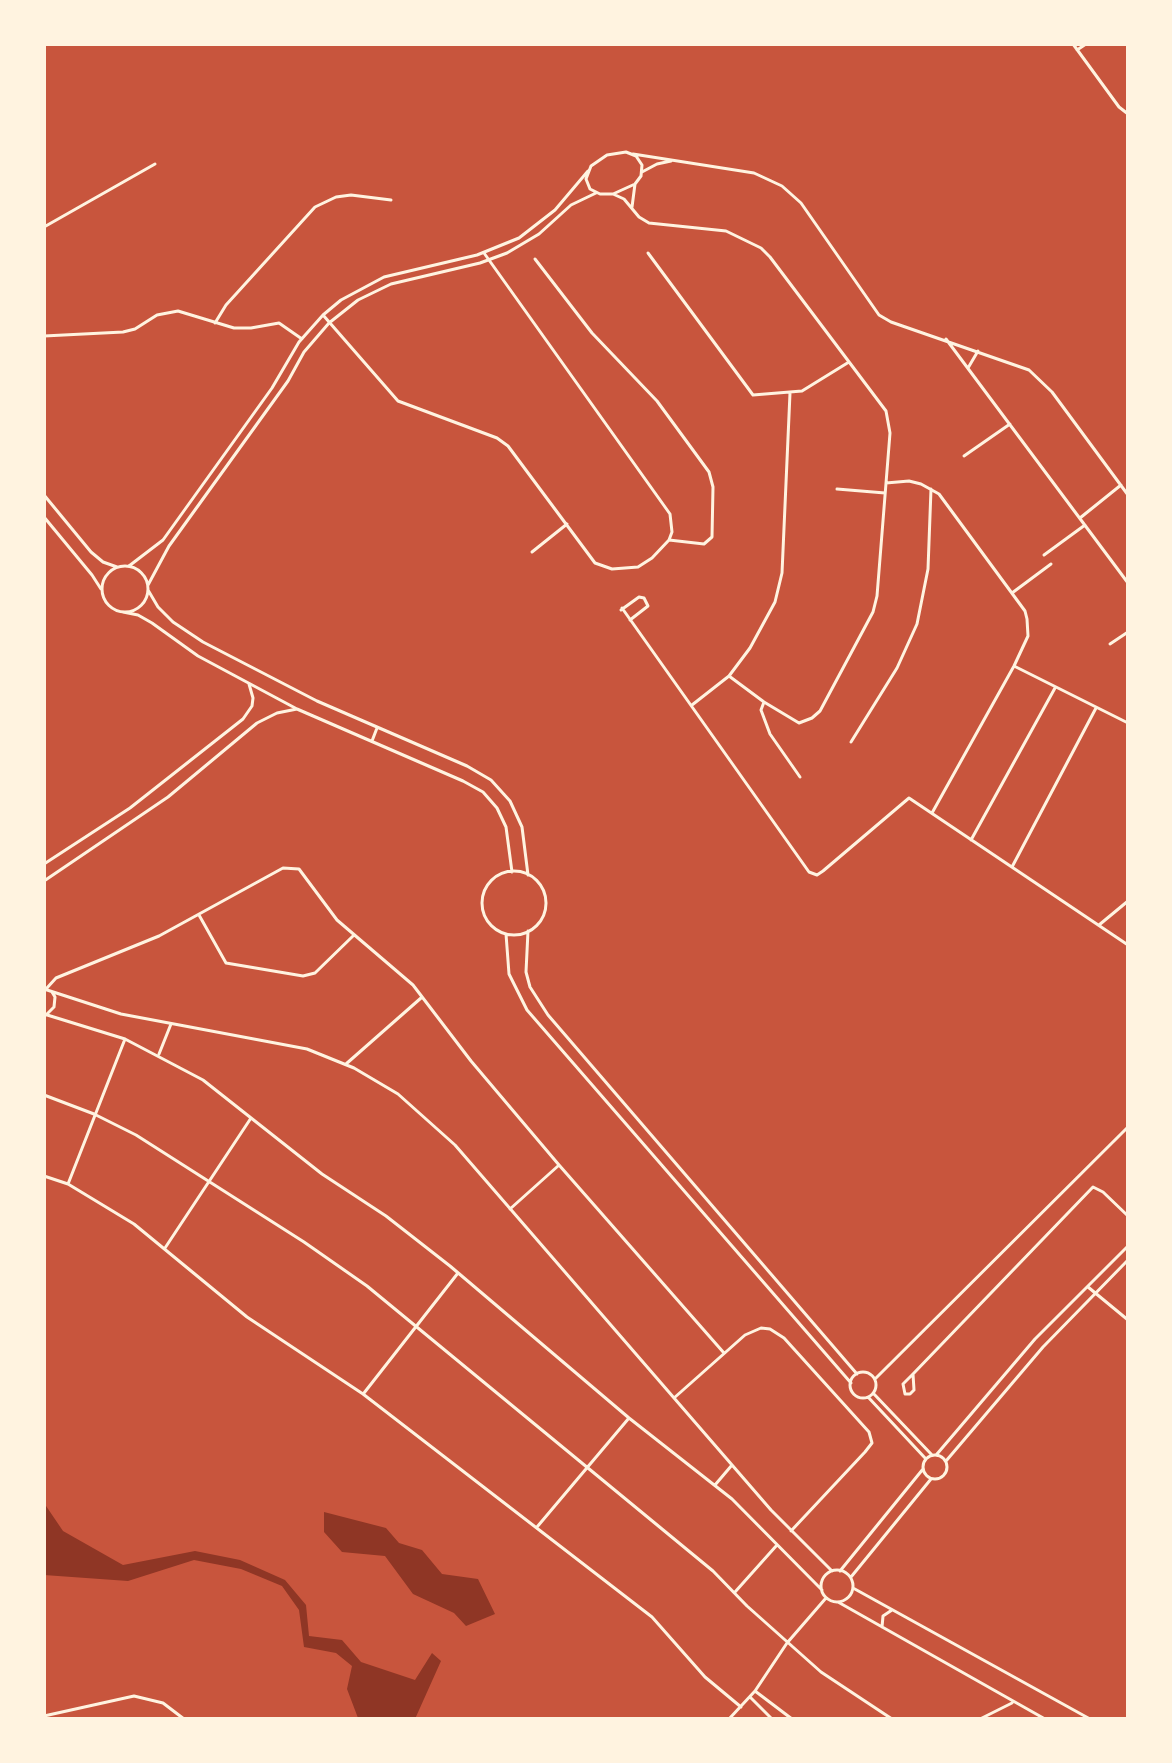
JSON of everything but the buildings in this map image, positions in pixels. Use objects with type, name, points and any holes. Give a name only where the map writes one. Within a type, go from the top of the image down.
[{"type":"street","points":[[1073,44],[1119,107],[1128,114]]},
{"type":"street","points":[[1077,50],[1086,44]]},
{"type":"street","points":[[129,566],[163,540],[272,388],[282,367],[323,315],[341,300],[384,277],[484,253],[519,238],[539,224],[569,195],[596,161],[619,152],[754,173],[782,186],[801,203],[879,315],[891,322],[1029,370],[1041,380],[1128,495]]},
{"type":"street","points":[[633,154],[641,161],[642,172]]},
{"type":"street","points":[[632,207],[635,184],[642,172],[657,164],[675,161]]},
{"type":"street","points":[[44,227],[155,164]]},
{"type":"street","points":[[588,171],[588,186],[596,193]]},
{"type":"street","points":[[123,612],[137,609],[147,598],[148,588],[169,546],[307,349],[329,323],[358,300],[391,284],[490,260],[524,245],[571,205],[596,193],[613,194],[635,184]]},
{"type":"street","points":[[613,194],[649,223],[726,231],[761,248],[886,411],[890,422],[877,596],[873,612],[820,711],[799,723],[729,676]]},
{"type":"street","points":[[215,323],[226,305],[315,207],[336,197],[351,195],[391,200]]},
{"type":"street","points":[[323,315],[398,401],[480,431],[508,446],[595,563],[612,569],[630,569],[646,563],[669,540],[672,521],[665,504],[619,445],[484,253]]},
{"type":"street","points":[[648,253],[750,393],[802,391],[849,362]]},
{"type":"street","points":[[535,259],[588,328],[657,401],[707,467],[713,487],[712,537],[704,544],[669,540]]},
{"type":"street","points":[[44,336],[123,332],[167,312],[178,311],[242,329],[279,323],[302,339]]},
{"type":"street","points":[[946,339],[1128,583]]},
{"type":"street","points":[[968,368],[978,351]]},
{"type":"street","points":[[282,367],[292,373]]},
{"type":"street","points":[[692,705],[729,676],[750,648],[775,602],[782,573],[790,393]]},
{"type":"street","points":[[964,456],[1010,424]]},
{"type":"street","points":[[213,469],[220,474]]},
{"type":"street","points":[[886,483],[909,481],[939,494],[1025,611],[1028,628],[1028,636],[1014,666],[932,813]]},
{"type":"street","points":[[1080,518],[1121,485]]},
{"type":"street","points":[[837,489],[885,493]]},
{"type":"street","points":[[851,742],[897,668],[917,624],[928,569],[931,489]]},
{"type":"street","points":[[44,495],[103,562],[117,567],[129,566],[142,572],[158,607],[173,622],[203,642],[317,701],[467,766],[491,780],[510,801],[522,827],[528,875]]},
{"type":"street","points":[[44,517],[92,575],[107,604],[138,615],[198,656],[297,709],[483,792],[497,808],[506,827],[512,872]]},
{"type":"street","points":[[532,552],[567,524]]},
{"type":"street","points":[[1044,555],[1085,525]]},
{"type":"street","points":[[163,540],[169,546]]},
{"type":"street","points":[[1012,593],[1051,564]]},
{"type":"street","points":[[102,592],[105,577],[117,567]]},
{"type":"street","points":[[630,620],[648,603],[639,597],[622,609],[809,872],[817,875],[909,798],[1128,945]]},
{"type":"street","points":[[1110,644],[1128,632]]},
{"type":"street","points":[[1014,666],[1128,723]]},
{"type":"street","points":[[44,864],[162,784],[248,713],[253,698],[249,684]]},
{"type":"street","points":[[971,840],[1055,688]]},
{"type":"street","points":[[764,702],[761,710],[770,734],[800,777]]},
{"type":"street","points":[[1012,867],[1096,708]]},
{"type":"street","points":[[44,881],[168,797],[257,723],[277,713],[297,709]]},
{"type":"street","points":[[248,713],[257,723]]},
{"type":"street","points":[[372,741],[377,728]]},
{"type":"street","points":[[724,1353],[471,1061],[422,996],[353,936],[326,907],[303,872],[294,867],[283,868],[125,952],[56,978],[45,989],[121,1014],[282,1043],[346,1064],[398,1094],[438,1126],[791,1531],[832,1571],[840,1571],[851,1577]]},
{"type":"street","points":[[512,872],[528,875],[539,884],[546,901],[541,919],[528,931],[506,934],[489,923],[482,903],[488,884],[496,877],[512,872]]},
{"type":"street","points":[[1099,925],[1128,901]]},
{"type":"street","points":[[199,915],[226,963],[303,976],[315,973],[353,936]]},
{"type":"street","points":[[528,931],[526,972],[530,987],[548,1015],[857,1374]]},
{"type":"street","points":[[506,934],[509,974],[527,1010],[851,1383],[855,1395],[868,1397],[926,1459]]},
{"type":"street","points":[[45,1015],[54,1007],[52,992]]},
{"type":"street","points":[[346,1064],[422,996]]},
{"type":"street","points":[[45,1015],[125,1039],[203,1080],[322,1174],[386,1216],[629,1418],[715,1485],[822,1590],[826,1598],[1045,1719]]},
{"type":"street","points":[[159,1056],[171,1024]]},
{"type":"street","points":[[68,1184],[125,1039]]},
{"type":"street","points":[[44,1095],[94,1114],[136,1135],[335,1263],[713,1571],[787,1643],[830,1678],[892,1719]]},
{"type":"street","points":[[165,1248],[251,1117]]},
{"type":"street","points":[[875,1379],[1128,1127]]},
{"type":"street","points":[[510,1209],[559,1165]]},
{"type":"street","points":[[44,1176],[68,1184],[134,1224],[247,1317],[363,1394],[652,1617],[705,1677],[741,1707]]},
{"type":"street","points":[[913,1374],[914,1390],[905,1394],[903,1384],[1093,1187],[1128,1216]]},
{"type":"street","points":[[840,1571],[923,1469],[926,1459],[934,1455],[1035,1339],[1128,1246]]},
{"type":"street","points":[[931,1479],[938,1479],[946,1473],[946,1461],[1043,1347],[1128,1260]]},
{"type":"street","points":[[363,1394],[458,1273]]},
{"type":"street","points":[[1086,1286],[1128,1320]]},
{"type":"street","points":[[674,1398],[753,1330],[770,1329],[872,1436],[872,1443],[865,1452],[791,1531]]},
{"type":"street","points":[[1035,1339],[1043,1347]]},
{"type":"street","points":[[851,1383],[857,1374],[866,1373],[875,1379],[876,1386],[868,1397]]},
{"type":"street","points":[[873,1393],[934,1455],[946,1461]]},
{"type":"street","points":[[537,1527],[629,1418]]},
{"type":"street","points":[[715,1485],[732,1465]]},
{"type":"street","points":[[923,1469],[931,1479]]},
{"type":"street","points":[[838,1602],[847,1599],[853,1588],[851,1577],[931,1479]]},
{"type":"street","points":[[735,1592],[777,1545]]},
{"type":"street","points":[[858,1551],[866,1558]]},
{"type":"street","points":[[822,1590],[823,1581],[832,1571]]},
{"type":"street","points":[[853,1588],[1090,1719]]},
{"type":"street","points":[[729,1719],[755,1691],[787,1643],[826,1598]]},
{"type":"street","points":[[882,1627],[883,1616],[892,1610]]},
{"type":"street","points":[[755,1691],[792,1719]]},
{"type":"street","points":[[44,1716],[124,1697],[144,1697],[163,1703],[184,1719]]},
{"type":"street","points":[[750,1697],[772,1719]]},
{"type":"street","points":[[980,1719],[1014,1702]]},
{"type":"street","points":[[68,1710],[70,1719]]},
{"type":"shaded area","points":[[44,1503],[63,1531],[123,1565],[195,1551],[240,1560],[285,1580],[306,1605],[309,1636],[342,1640],[361,1662],[415,1680],[432,1653],[441,1661],[415,1719],[358,1718],[347,1689],[352,1666],[336,1653],[304,1647],[299,1610],[282,1586],[241,1569],[194,1560],[128,1581],[44,1575]]},
{"type":"shaded area","points":[[324,1512],[386,1528],[399,1543],[422,1550],[442,1574],[478,1579],[495,1614],[466,1626],[454,1613],[413,1594],[385,1556],[342,1552],[324,1532]]}]
